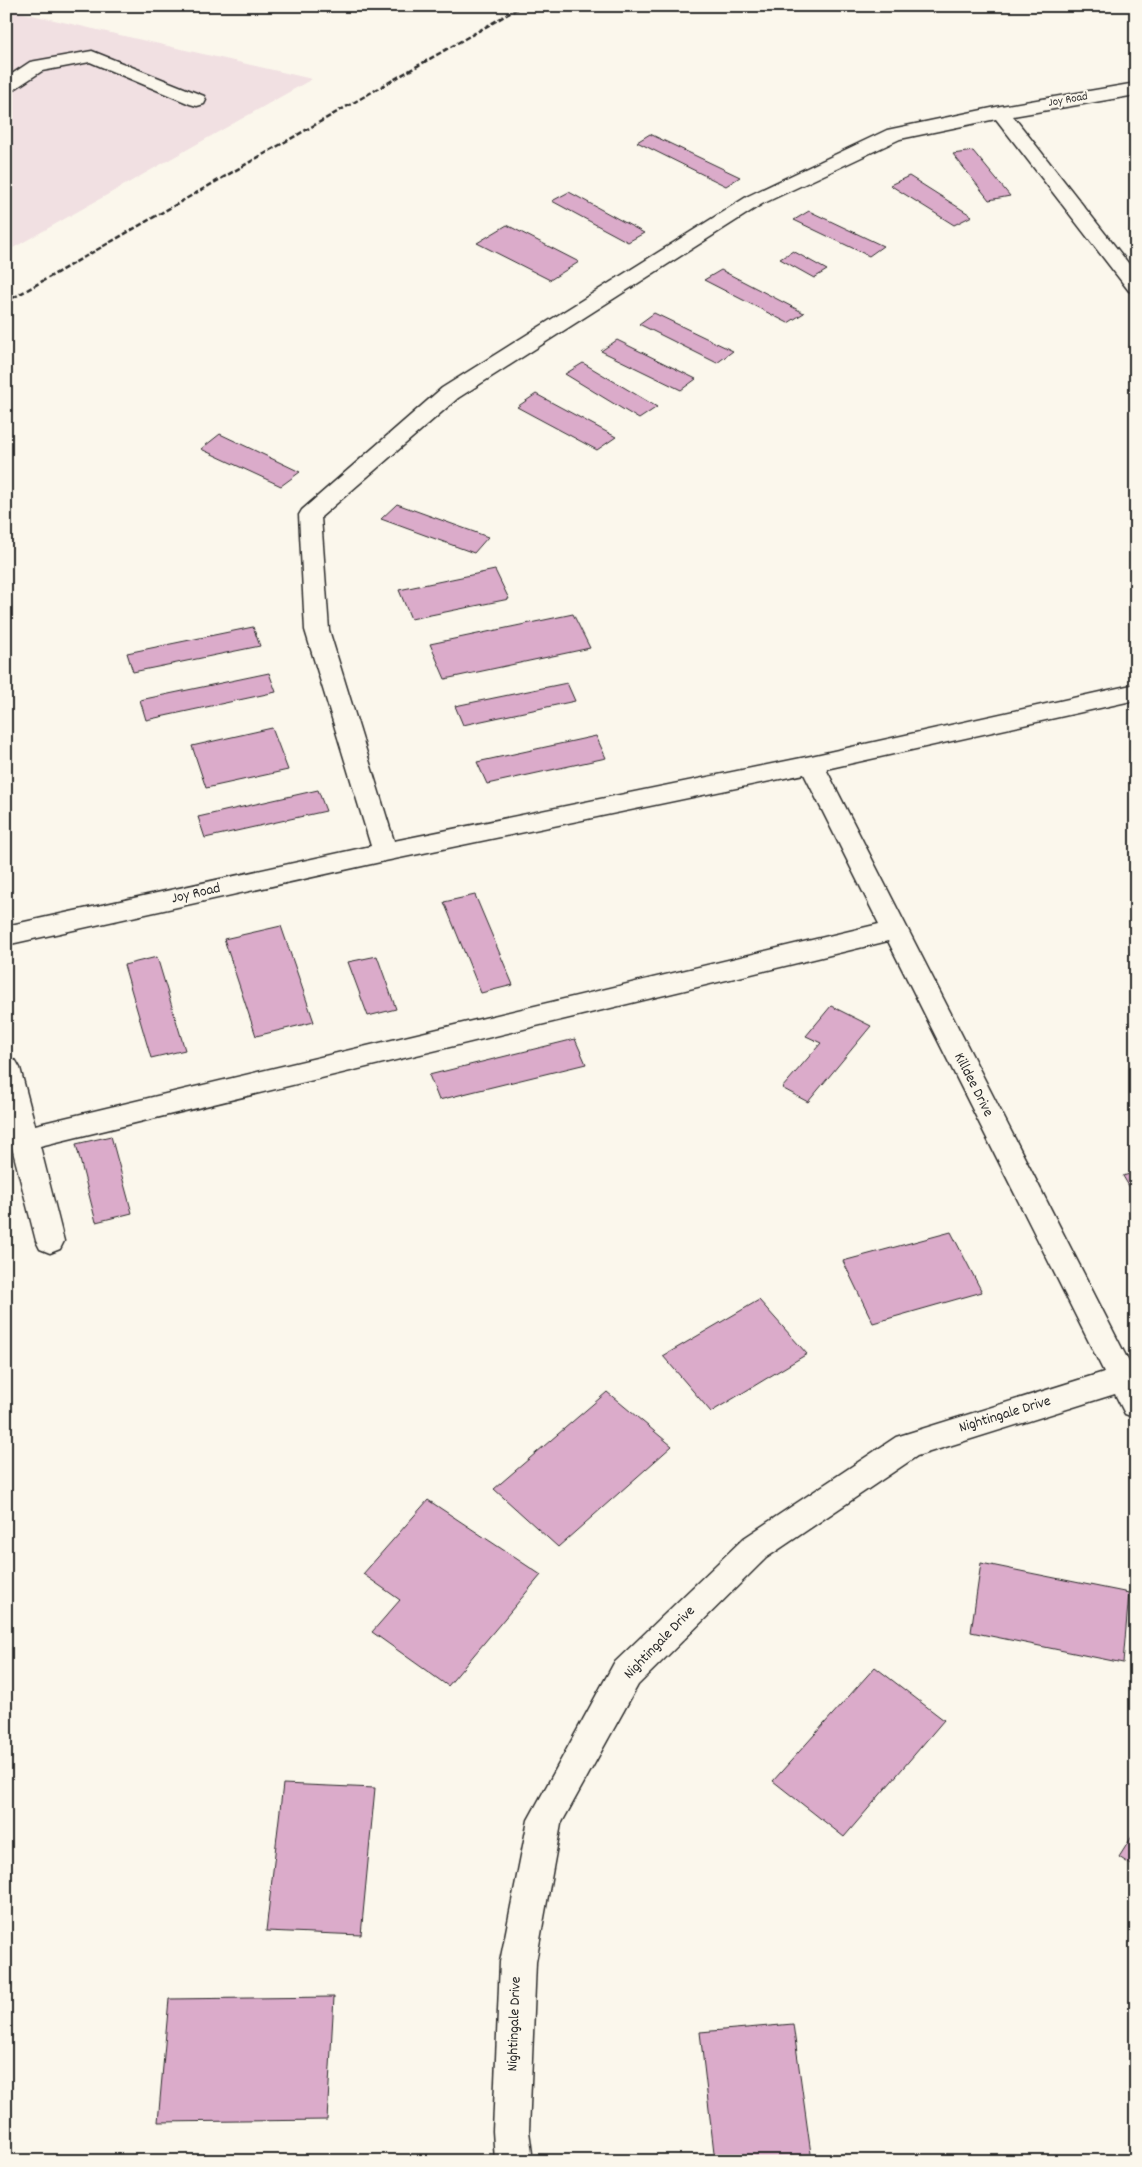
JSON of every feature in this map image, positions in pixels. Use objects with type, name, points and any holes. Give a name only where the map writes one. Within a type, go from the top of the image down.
[{"type":"street","points":[[6,86],[36,66],[92,56],[197,100]]},
{"type":"street","name":"Joy Road","points":[[385,852],[317,630],[310,515],[450,393],[756,200],[894,134],[1001,112],[1136,89]]},
{"type":"street","points":[[1001,112],[1136,287]]},
{"type":"street","name":"Joy Road","points":[[6,936],[385,852],[811,764],[1136,692]]},
{"type":"street","name":"Killdee Drive","points":[[811,764],[894,930],[1131,1386]]},
{"type":"street","points":[[23,1139],[894,930]]},
{"type":"street","points":[[6,1068],[50,1240]]},
{"type":"street","name":"Nightingale Drive","points":[[514,2161],[511,2131],[518,1962],[546,1820],[626,1674],[755,1548],[907,1446],[1131,1386]]},
{"type":"shaded area","points":[[6,9],[312,79],[6,252]]},
{"type":"building","points":[[650,134],[740,177],[726,186],[637,142]]},
{"type":"building","points":[[973,151],[1010,196],[989,200],[953,154]]},
{"type":"building","points":[[909,176],[972,216],[954,225],[890,185]]},
{"type":"building","points":[[569,192],[644,233],[628,242],[552,201]]},
{"type":"building","points":[[809,211],[883,246],[869,256],[794,220]]},
{"type":"building","points":[[507,225],[579,262],[550,280],[477,243]]},
{"type":"building","points":[[793,251],[827,270],[814,278],[780,259]]},
{"type":"building","points":[[721,270],[804,313],[788,323],[704,280]]},
{"type":"building","points":[[654,313],[733,351],[717,363],[639,324]]},
{"type":"building","points":[[617,340],[696,379],[681,390],[601,351]]},
{"type":"building","points":[[583,363],[657,407],[639,419],[565,374]]},
{"type":"building","points":[[536,394],[616,437],[597,450],[517,407]]},
{"type":"building","points":[[220,434],[300,472],[281,486],[201,449]]},
{"type":"building","points":[[397,504],[488,537],[474,553],[381,519]]},
{"type":"building","points":[[495,570],[509,599],[411,619],[399,590]]},
{"type":"building","points":[[573,614],[590,648],[445,679],[430,644]]},
{"type":"building","points":[[253,627],[260,646],[133,672],[127,653]]},
{"type":"building","points":[[269,673],[276,692],[146,720],[140,700]]},
{"type":"building","points":[[567,683],[575,701],[463,725],[455,706]]},
{"type":"building","points":[[272,728],[288,770],[206,788],[192,746]]},
{"type":"building","points":[[596,736],[606,758],[487,784],[477,762]]},
{"type":"building","points":[[318,790],[326,811],[205,838],[198,817]]},
{"type":"building","points":[[475,895],[513,985],[481,993],[444,902]]},
{"type":"building","points":[[281,926],[314,1022],[256,1036],[224,939]]},
{"type":"building","points":[[377,956],[396,1009],[368,1016],[348,962]]},
{"type":"building","points":[[157,957],[185,1050],[151,1058],[124,965]]},
{"type":"building","points":[[831,1006],[871,1026],[808,1102],[782,1088],[821,1043],[806,1036]]},
{"type":"building","points":[[575,1039],[586,1064],[439,1100],[429,1075]]},
{"type":"building","points":[[111,1136],[132,1213],[96,1222],[76,1144]]},
{"type":"building","points":[[1136,1172],[1136,1198],[1123,1176]]},
{"type":"building","points":[[951,1232],[982,1292],[873,1323],[843,1261]]},
{"type":"building","points":[[759,1300],[807,1354],[711,1412],[663,1356]]},
{"type":"building","points":[[607,1392],[672,1446],[558,1547],[494,1489]]},
{"type":"building","points":[[428,1500],[541,1575],[448,1686],[372,1632],[400,1600],[363,1574]]},
{"type":"building","points":[[981,1563],[1129,1593],[1123,1663],[971,1632]]},
{"type":"building","points":[[875,1667],[944,1720],[844,1837],[773,1781]]},
{"type":"building","points":[[283,1784],[375,1788],[361,1935],[266,1931]]},
{"type":"building","points":[[1136,1830],[1136,1868],[1119,1857]]},
{"type":"building","points":[[334,1997],[327,2120],[158,2122],[169,1999]]},
{"type":"building","points":[[793,2024],[812,2161],[715,2161],[700,2032]]},
{"type":"railway","points":[[6,302],[522,6]]}]
